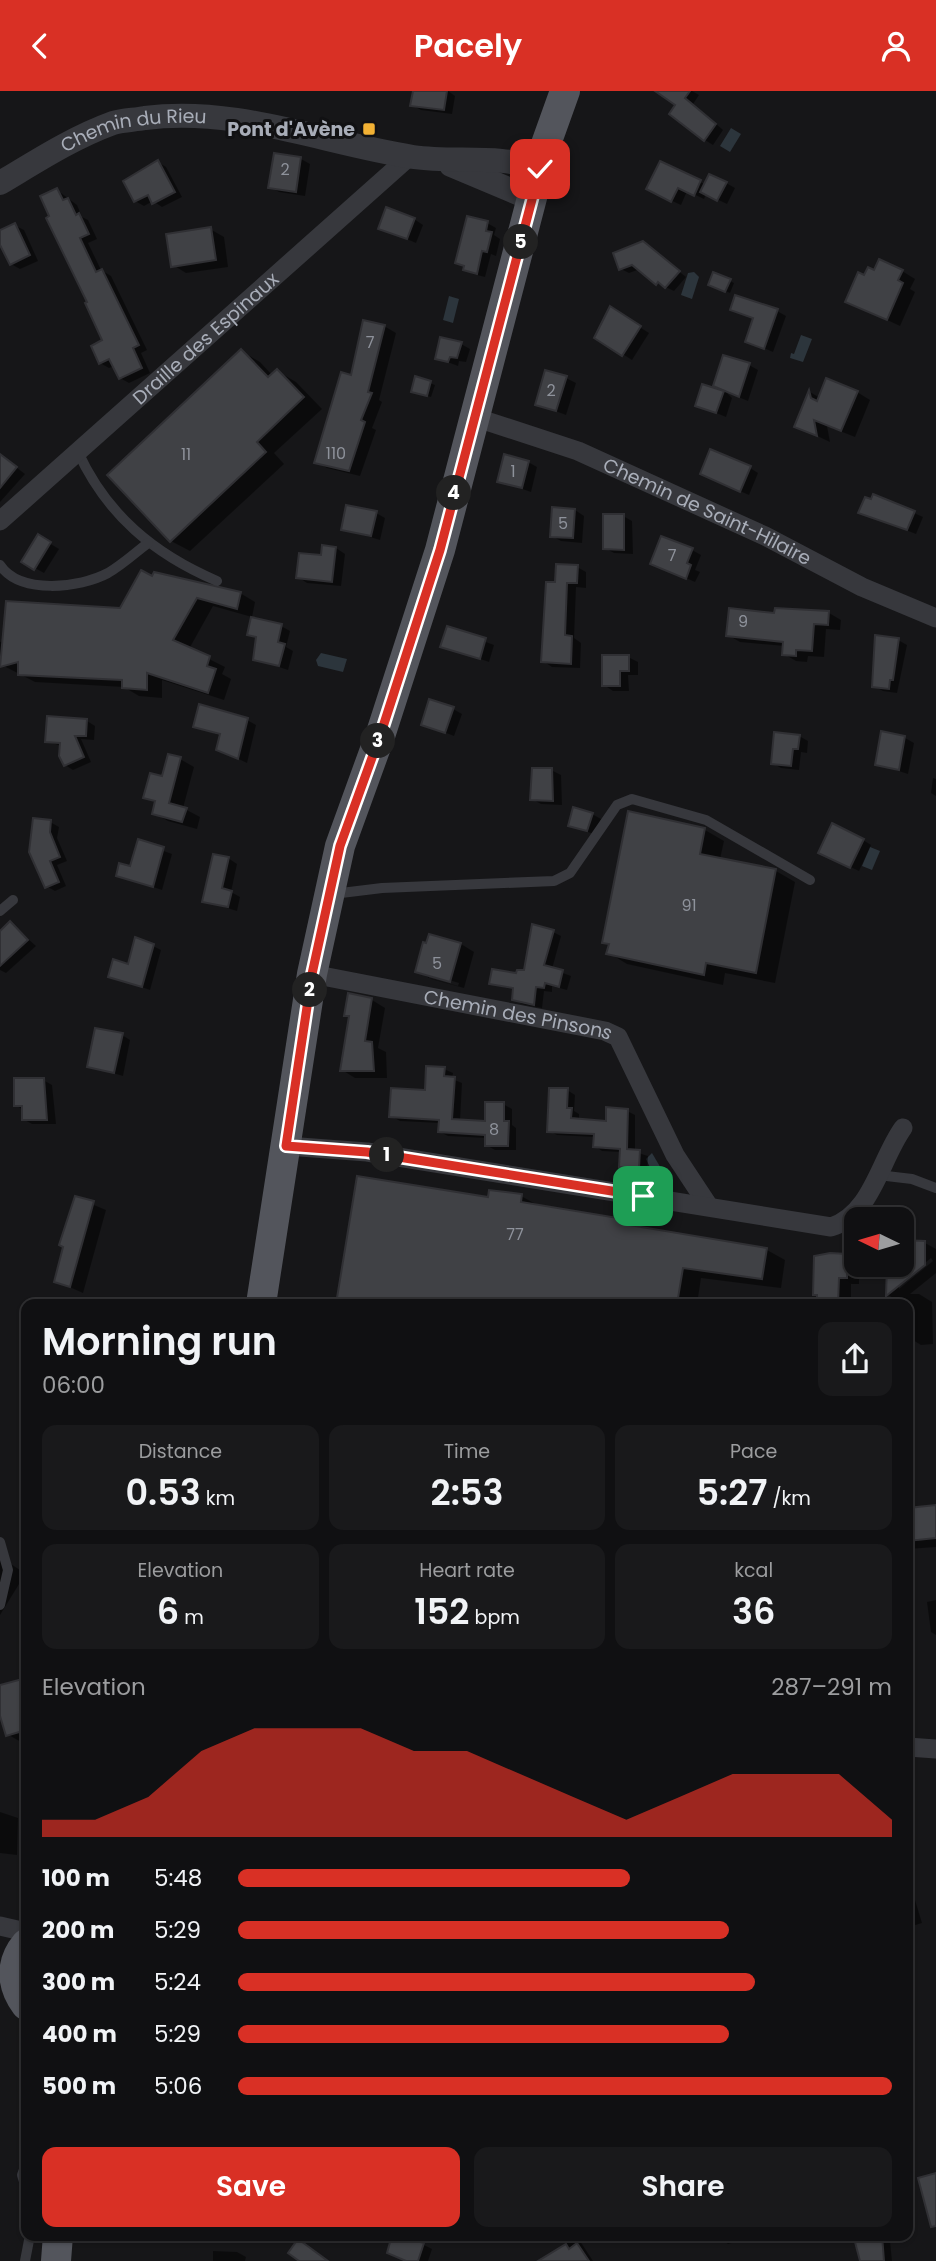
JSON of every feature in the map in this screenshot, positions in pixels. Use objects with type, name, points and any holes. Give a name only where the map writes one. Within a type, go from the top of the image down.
[{"type":"main road","points":[[262,1299],[312,974],[340,846],[381,733],[440,550],[540,169],[565,91]]},
{"type":"main road","points":[[21,1953],[15,1964],[7,1966],[21,1999]]},
{"type":"main road","points":[[44,2261],[45,2241]]},
{"type":"main road","points":[[56,2261],[58,2241]]},
{"type":"street","name":"Chemin du Rieu","points":[[0,183],[74,139],[116,122],[179,113],[247,120],[410,156],[441,160],[518,161],[540,169]]},
{"type":"street","name":"Draille des Espinaux","points":[[0,521],[410,156]]},
{"type":"street","name":"Chemin du Rieu","points":[[441,160],[532,199]]},
{"type":"street","name":"Chemin de Saint-Hilaire","points":[[474,417],[578,451],[765,536],[862,587],[936,618]]},
{"type":"street","name":"Chemin des Pinsons","points":[[312,974],[605,1031],[618,1037],[675,1155],[708,1206]]},
{"type":"street","points":[[286,1146],[367,1152],[831,1227],[846,1222],[859,1209],[903,1128]]},
{"type":"street","points":[[913,1747],[936,1749]]},
{"type":"street","points":[[0,1926],[21,1931]]},
{"type":"lane","points":[[78,452],[89,476],[138,536],[179,565],[217,581]]},
{"type":"lane","points":[[0,565],[29,586],[62,586],[107,574],[148,544]]},
{"type":"lane","points":[[329,894],[382,888],[554,881],[570,873],[617,805],[632,799],[706,820],[810,880]]},
{"type":"lane","points":[[0,911],[13,899]]},
{"type":"lane","points":[[877,1175],[912,1179],[936,1188]]},
{"type":"lane","points":[[0,1542],[8,1570],[0,1605]]},
{"type":"lane","points":[[26,2261],[29,2241]]},
{"type":"shaded area","points":[[731,128],[741,134],[730,152],[720,146]]},
{"type":"shaded area","points":[[694,272],[699,277],[692,299],[681,295],[688,273]]},
{"type":"shaded area","points":[[449,296],[459,299],[453,323],[443,320]]},
{"type":"shaded area","points":[[801,335],[812,339],[803,362],[790,358]]},
{"type":"shaded area","points":[[321,653],[347,659],[343,672],[318,666],[316,660]]},
{"type":"shaded area","points":[[870,847],[880,851],[872,870],[862,866]]},
{"type":"shaded area","points":[[652,1153],[662,1170],[654,1176],[646,1159]]},
{"type":"building","points":[[413,91],[447,91],[444,110],[410,106]]},
{"type":"building","points":[[655,91],[690,91],[685,98],[716,124],[704,141],[669,114],[675,105]]},
{"type":"building","points":[[274,153],[301,157],[296,192],[268,188]]},
{"type":"building","points":[[158,160],[175,192],[152,204],[148,195],[134,202],[123,181]]},
{"type":"building","points":[[660,161],[701,180],[694,196],[678,188],[671,202],[646,189]]},
{"type":"building","points":[[709,174],[727,182],[717,201],[700,192]]},
{"type":"building","points":[[57,188],[63,200],[68,198],[76,215],[79,213],[89,234],[80,238],[96,272],[102,269],[139,345],[133,348],[142,368],[119,379],[109,359],[99,364],[91,346],[102,340],[85,303],[87,302],[46,218],[49,216],[40,196]]},
{"type":"building","points":[[386,207],[415,218],[407,239],[378,229]]},
{"type":"building","points":[[467,216],[488,221],[486,231],[492,232],[487,252],[482,251],[477,274],[463,270],[464,266],[455,263]]},
{"type":"building","points":[[15,223],[30,255],[10,265],[0,245],[0,230]]},
{"type":"building","points":[[211,227],[216,260],[171,267],[166,234]]},
{"type":"building","points":[[643,241],[680,271],[665,288],[658,282],[656,285],[632,265],[619,270],[613,253]]},
{"type":"building","points":[[879,259],[903,270],[898,280],[903,283],[887,320],[845,302],[858,272],[864,275],[868,267],[874,270]]},
{"type":"building","points":[[713,272],[731,279],[725,292],[708,285]]},
{"type":"building","points":[[735,295],[778,309],[764,349],[745,342],[753,318],[730,310]]},
{"type":"building","points":[[610,306],[641,326],[622,356],[594,338]]},
{"type":"building","points":[[363,320],[385,325],[368,392],[372,393],[361,420],[365,422],[349,471],[314,463],[341,372],[351,375]]},
{"type":"building","points":[[440,337],[462,342],[457,358],[450,357],[448,362],[435,359]]},
{"type":"building","points":[[241,349],[268,377],[277,369],[304,397],[257,442],[266,452],[170,542],[107,475]]},
{"type":"building","points":[[723,355],[750,363],[739,397],[713,386]]},
{"type":"building","points":[[545,370],[567,376],[556,411],[535,405]]},
{"type":"building","points":[[415,376],[431,381],[427,396],[411,392]]},
{"type":"building","points":[[826,378],[858,391],[841,431],[814,420],[817,436],[794,427],[809,390],[811,398],[817,401]]},
{"type":"building","points":[[702,384],[724,391],[716,413],[695,406]]},
{"type":"building","points":[[710,449],[751,466],[740,492],[700,474]]},
{"type":"building","points":[[0,454],[17,467],[0,488]]},
{"type":"building","points":[[504,454],[529,461],[522,488],[497,482]]},
{"type":"building","points":[[873,494],[915,511],[907,530],[858,513],[865,497],[871,499]]},
{"type":"building","points":[[346,505],[377,511],[371,536],[341,530]]},
{"type":"building","points":[[552,507],[575,509],[573,538],[550,537]]},
{"type":"building","points":[[603,514],[624,514],[624,550],[603,549]]},
{"type":"building","points":[[38,534],[51,542],[34,570],[21,562]]},
{"type":"building","points":[[661,536],[693,548],[687,563],[691,565],[686,579],[650,564]]},
{"type":"building","points":[[322,545],[336,547],[332,582],[296,578],[299,553],[321,555]]},
{"type":"building","points":[[556,564],[578,565],[577,583],[567,583],[565,635],[572,636],[571,664],[541,662],[546,582],[555,582]]},
{"type":"building","points":[[141,570],[152,576],[154,572],[241,592],[237,609],[197,598],[173,640],[210,656],[207,666],[216,669],[208,693],[147,673],[147,690],[122,688],[122,680],[18,675],[18,662],[0,667],[6,601],[120,608]]},
{"type":"building","points":[[729,608],[774,613],[775,608],[829,611],[828,625],[814,624],[812,651],[796,650],[796,656],[782,655],[783,642],[726,636]]},
{"type":"building","points":[[251,617],[282,624],[278,642],[285,644],[279,666],[253,660],[256,637],[247,635]]},
{"type":"building","points":[[447,626],[486,638],[480,659],[440,647]]},
{"type":"building","points":[[875,635],[899,638],[893,680],[890,680],[889,689],[872,687]]},
{"type":"building","points":[[602,655],[629,655],[629,671],[620,671],[620,686],[602,686]]},
{"type":"building","points":[[429,699],[454,707],[445,733],[421,725]]},
{"type":"building","points":[[199,704],[248,718],[238,759],[216,750],[220,734],[193,727]]},
{"type":"building","points":[[47,716],[87,719],[86,736],[75,736],[84,757],[64,766],[59,756],[60,743],[45,742]]},
{"type":"building","points":[[881,731],[905,736],[899,770],[875,765]]},
{"type":"building","points":[[774,732],[800,735],[798,749],[793,749],[791,766],[771,764]]},
{"type":"building","points":[[168,754],[181,757],[169,803],[187,808],[182,822],[152,814],[155,801],[143,798],[150,773],[162,776]]},
{"type":"building","points":[[532,768],[552,768],[553,801],[530,800]]},
{"type":"building","points":[[573,807],[593,813],[587,831],[568,826]]},
{"type":"building","points":[[628,811],[705,828],[700,854],[776,869],[756,973],[706,963],[704,975],[606,954],[609,944],[602,943]]},
{"type":"building","points":[[33,818],[51,820],[50,832],[60,857],[50,861],[59,882],[45,888],[29,852]]},
{"type":"building","points":[[832,823],[864,839],[850,868],[818,853]]},
{"type":"building","points":[[138,839],[164,847],[153,887],[116,876],[119,863],[130,866]]},
{"type":"building","points":[[213,854],[229,857],[222,888],[232,891],[228,907],[202,902]]},
{"type":"building","points":[[10,921],[28,940],[0,966],[0,931]]},
{"type":"building","points":[[532,924],[554,930],[544,965],[563,970],[559,987],[545,983],[544,988],[536,987],[534,1005],[512,1000],[513,988],[489,984],[492,969],[516,973],[517,970],[524,970]]},
{"type":"building","points":[[429,934],[461,943],[450,982],[415,972],[423,942],[426,943]]},
{"type":"building","points":[[135,937],[154,944],[142,987],[108,977],[113,959],[128,964]]},
{"type":"building","points":[[348,993],[372,998],[365,1041],[372,1042],[374,1071],[340,1071],[349,1016],[344,1016]]},
{"type":"building","points":[[95,1028],[123,1033],[114,1073],[87,1067]]},
{"type":"building","points":[[426,1066],[445,1067],[444,1076],[455,1077],[452,1119],[485,1121],[485,1102],[504,1102],[504,1121],[509,1121],[508,1146],[485,1146],[485,1135],[438,1132],[439,1120],[389,1117],[391,1088],[425,1090]]},
{"type":"building","points":[[14,1078],[44,1078],[47,1120],[22,1120],[22,1106],[14,1106]]},
{"type":"building","points":[[549,1088],[568,1088],[567,1108],[572,1108],[571,1118],[606,1121],[606,1107],[628,1109],[627,1149],[640,1150],[639,1168],[619,1167],[620,1149],[593,1147],[594,1134],[547,1132]]},
{"type":"building","points":[[357,1176],[488,1197],[489,1190],[522,1194],[521,1202],[630,1220],[629,1225],[767,1248],[762,1279],[683,1268],[678,1299],[337,1299]]},
{"type":"building","points":[[75,1196],[94,1201],[70,1287],[54,1282],[63,1247],[59,1245]]},
{"type":"building","points":[[914,1241],[925,1241],[925,1265],[914,1274]]},
{"type":"building","points":[[844,1254],[844,1277],[847,1278],[839,1278],[838,1299],[817,1299],[817,1295],[813,1295],[814,1256]]},
{"type":"building","points":[[887,1277],[910,1277],[886,1296]]},
{"type":"building","points":[[936,1505],[936,1538],[913,1540],[913,1507]]},
{"type":"building","points":[[21,1679],[21,1732],[6,1736],[0,1716],[0,1685]]},
{"type":"building","points":[[936,2173],[936,2226],[931,2227],[918,2178]]},
{"type":"building","points":[[297,2241],[301,2241],[328,2261],[299,2261],[288,2253]]},
{"type":"building","points":[[390,2241],[424,2243],[418,2261],[406,2261],[387,2253]]},
{"type":"building","points":[[882,2241],[884,2261],[860,2261],[855,2242]]},
{"type":"building","points":[[577,2243],[589,2261],[538,2261],[566,2244],[569,2249]]},
{"type":"place","name":"Pont d'Avène","points":[[369,129]]},
{"type":"route","points":[[540,169],[440,550],[412,629],[381,733],[340,846],[312,974],[286,1146],[367,1152],[643,1196]]}]
